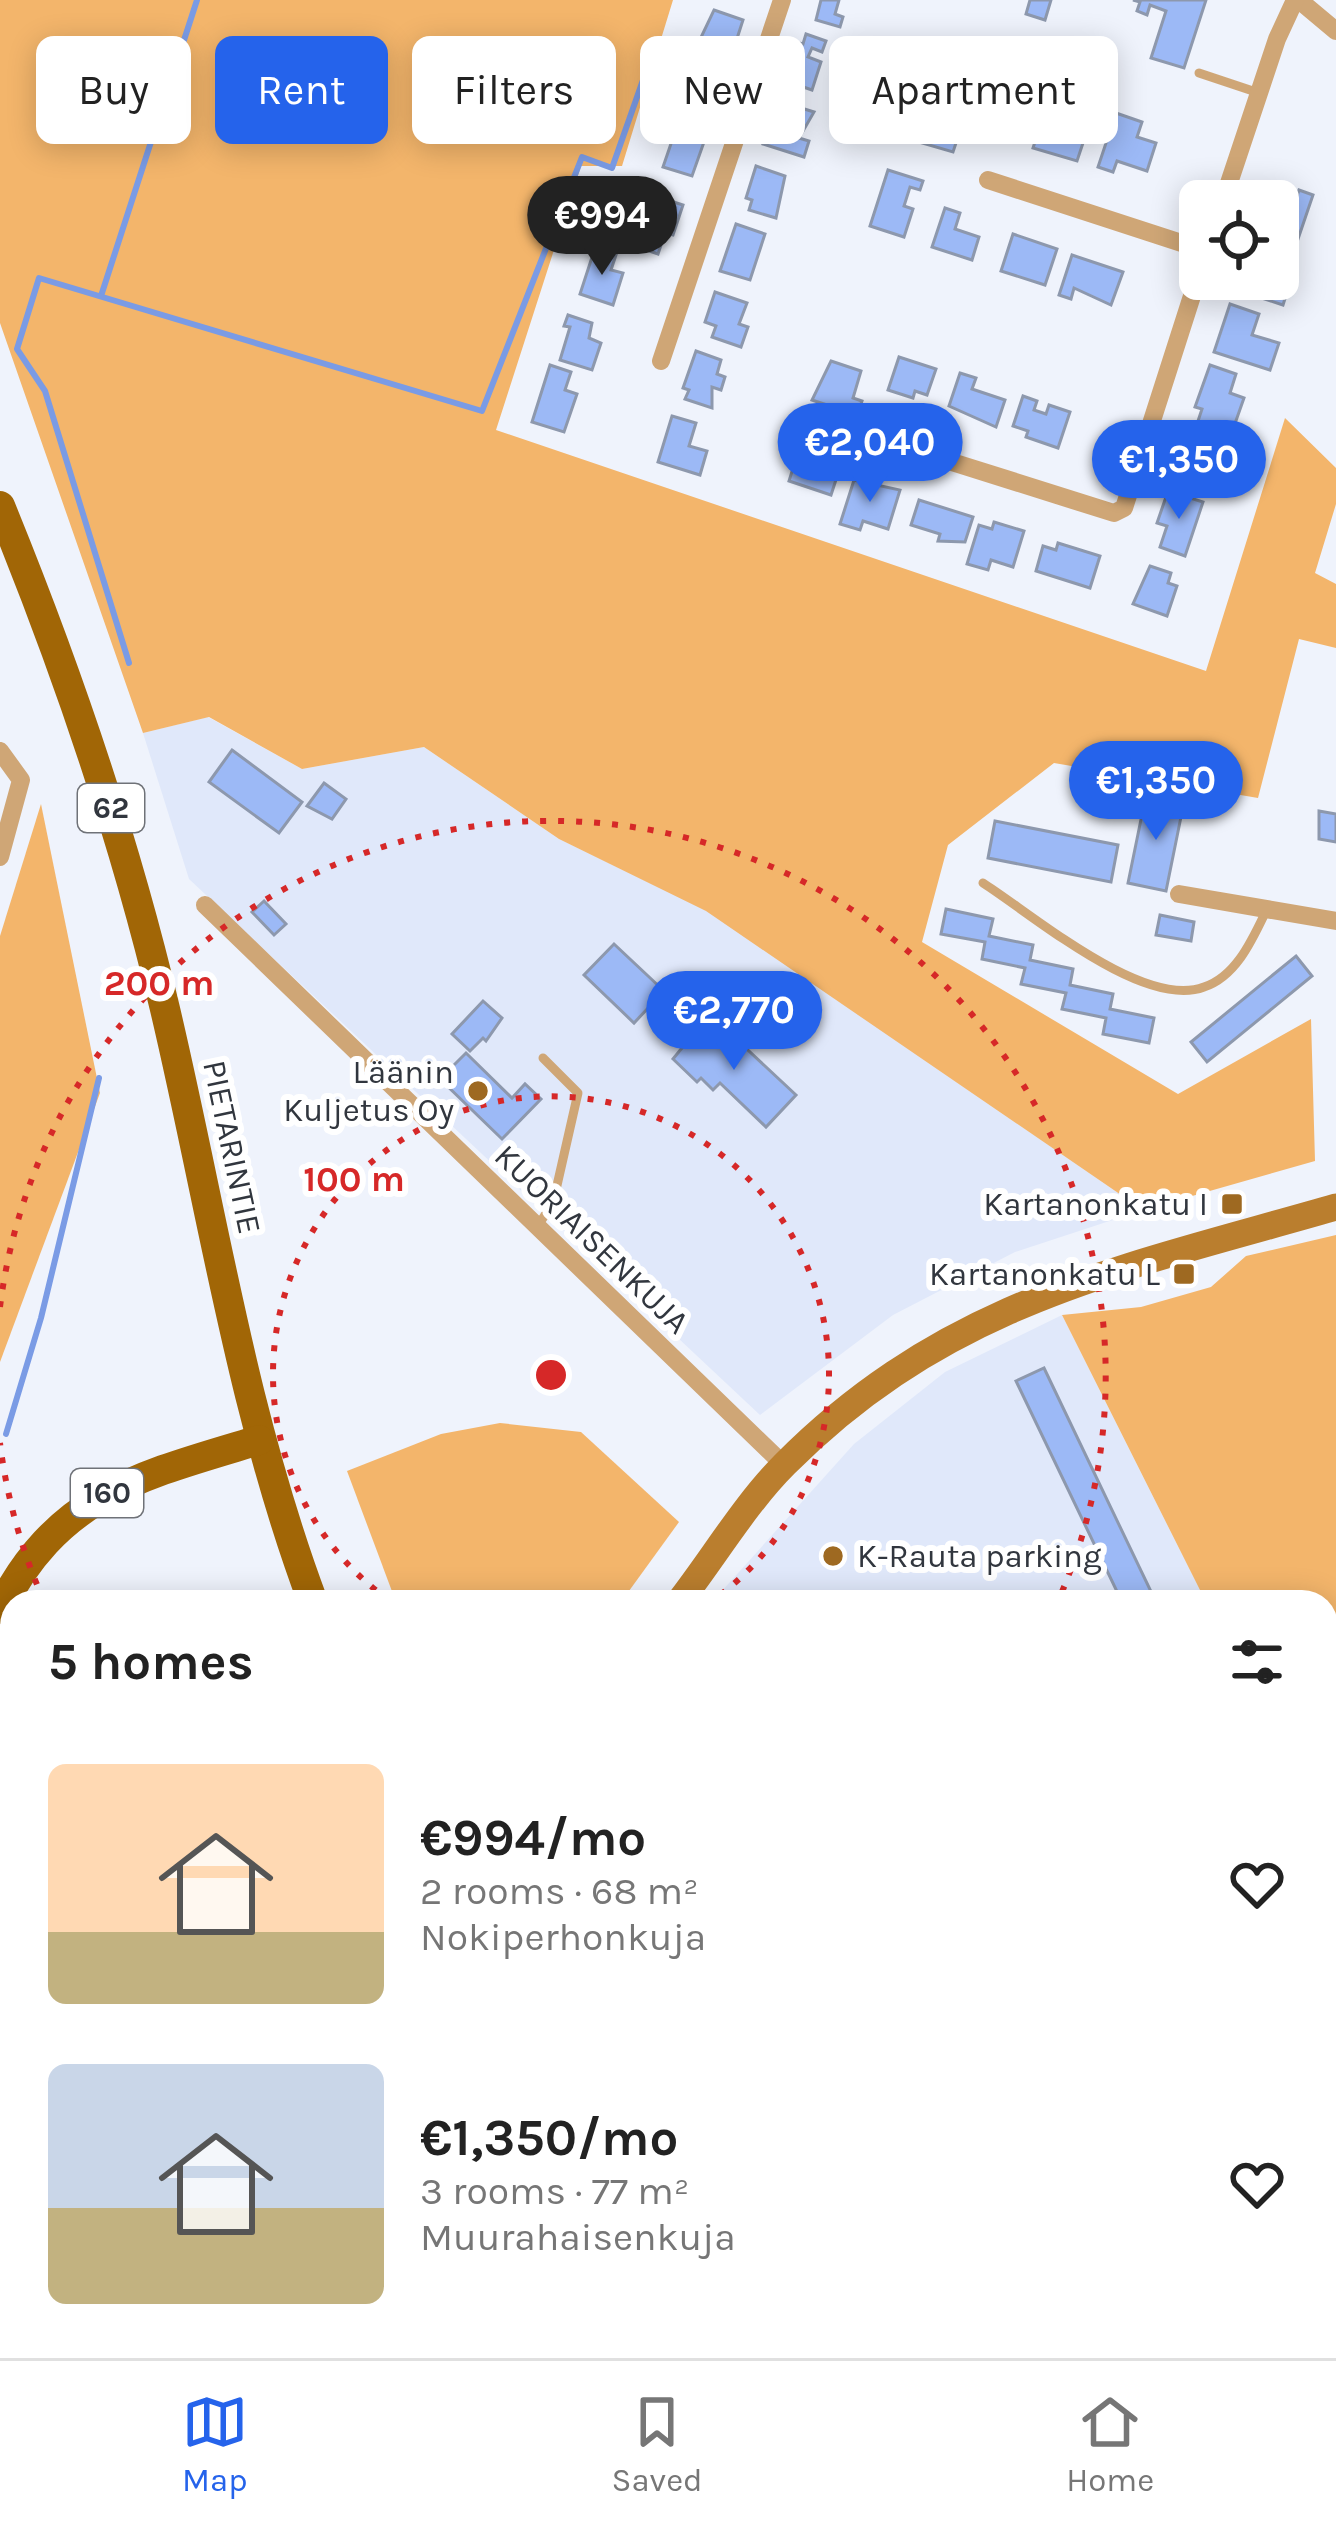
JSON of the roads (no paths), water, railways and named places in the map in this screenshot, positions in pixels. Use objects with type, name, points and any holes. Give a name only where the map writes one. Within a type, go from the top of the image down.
[{"type":"main road","name":"PIETARINTIE","points":[[0,506],[68,679],[129,865],[259,1440],[309,1590]]},
{"type":"main road","points":[[688,1590],[784,1465],[870,1391],[947,1338],[1058,1288],[1336,1207]]},
{"type":"main road","name":"160","points":[[10,1590],[53,1530],[96,1498],[144,1475],[259,1440]]},
{"type":"street","points":[[661,361],[782,0]]},
{"type":"street","points":[[1230,180],[1297,0],[1336,31]]},
{"type":"street","points":[[988,180],[1179,242]]},
{"type":"street","points":[[901,446],[1114,513],[1124,508],[1191,300]]},
{"type":"street","points":[[0,751],[17,767],[21,780],[0,857]]},
{"type":"street","points":[[1179,894],[1336,921]]},
{"type":"street","name":"KUORIAISENKUJA","points":[[205,904],[784,1465]]},
{"type":"lane","points":[[1199,73],[1259,93]]},
{"type":"lane","points":[[983,883],[1124,975],[1182,991],[1221,978],[1240,959],[1267,909]]},
{"type":"lane","points":[[536,1227],[553,1203],[578,1093],[543,1058]]},
{"type":"waterway","points":[[101,296],[197,0]]},
{"type":"waterway","points":[[129,663],[45,391],[17,349],[39,278],[482,411],[582,157],[612,168],[640,89]]},
{"type":"waterway","points":[[6,1434],[41,1318],[99,1078]]},
{"type":"place","name":"Läänin Kuljetus Oy","points":[[478,1091]]},
{"type":"place","name":"Kartanonkatu I","points":[[1232,1204]]},
{"type":"place","name":"Kartanonkatu L","points":[[1184,1274]]},
{"type":"place","name":"K-Rauta parking","points":[[833,1556]]}]
